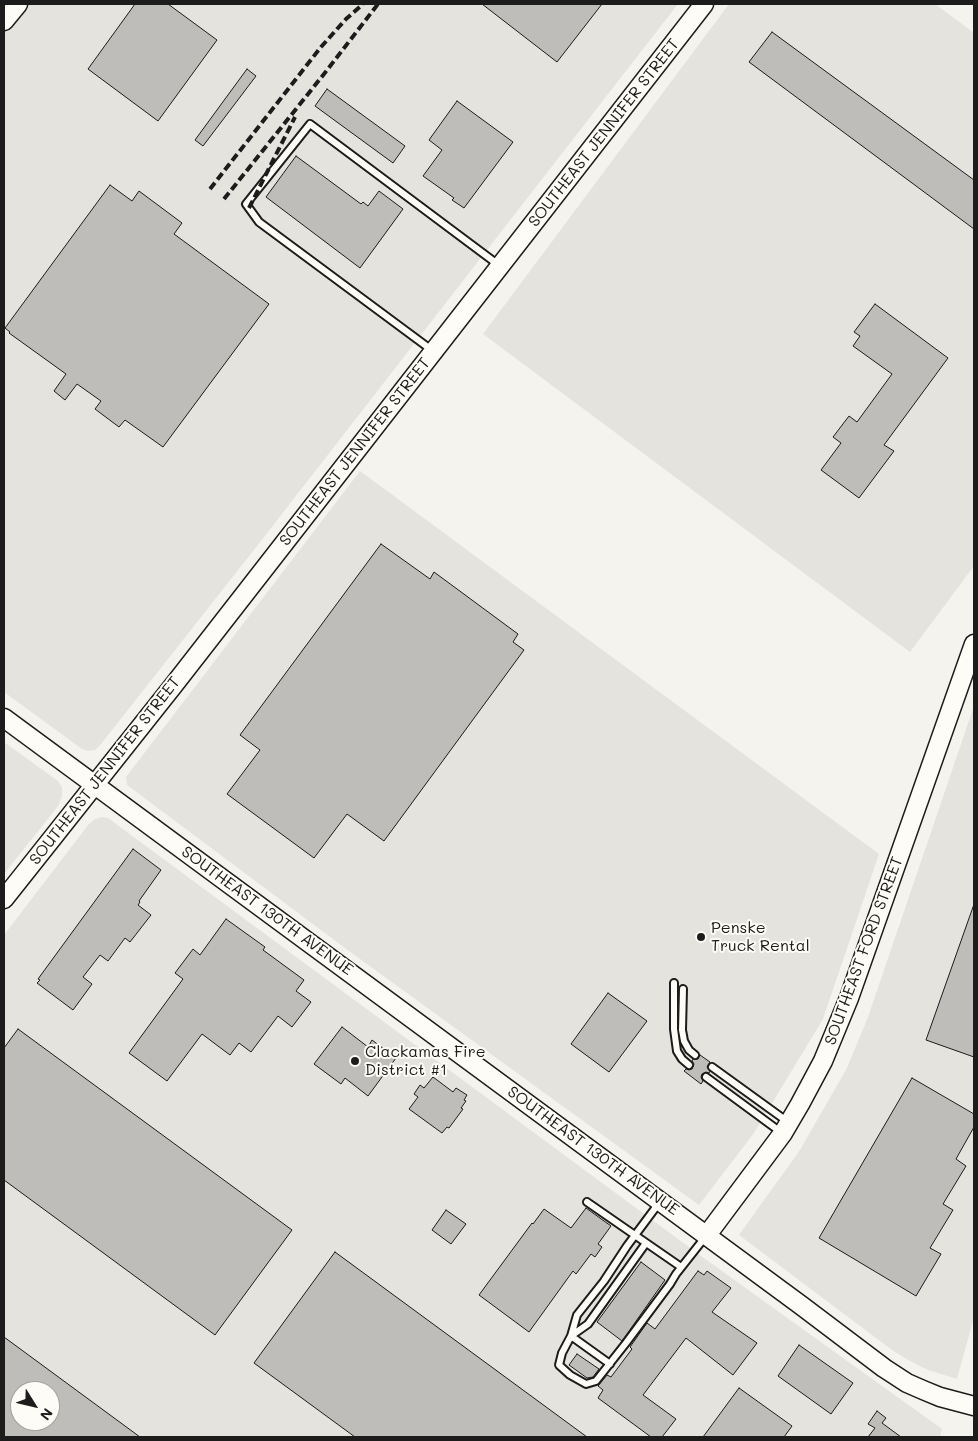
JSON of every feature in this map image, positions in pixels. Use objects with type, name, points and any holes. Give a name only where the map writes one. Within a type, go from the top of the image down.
[{"type":"street","points":[[4,21],[18,4]]},
{"type":"street","name":"SOUTHEAST JENNIFER STREET","points":[[4,899],[704,4]]},
{"type":"street","name":"SOUTHEAST FORD STREET","points":[[707,1235],[786,1128],[811,1085],[840,1020],[974,644]]},
{"type":"street","name":"SOUTHEAST 130TH AVENUE","points":[[4,718],[896,1376],[940,1397],[974,1406]]},
{"type":"lane","points":[[434,351],[260,222],[246,204],[310,124],[500,266]]},
{"type":"lane","points":[[674,982],[674,1029],[677,1051],[689,1065]]},
{"type":"lane","points":[[683,989],[682,1030],[684,1041],[689,1050],[695,1055]]},
{"type":"lane","points":[[712,1068],[786,1128]]},
{"type":"lane","points":[[706,1077],[786,1128]]},
{"type":"lane","points":[[660,1201],[604,1281],[577,1315],[559,1365],[570,1376],[586,1384],[596,1381],[707,1235]]},
{"type":"lane","points":[[587,1202],[681,1267]]},
{"type":"lane","points":[[571,1336],[588,1324],[646,1243]]},
{"type":"lane","points":[[571,1336],[610,1364]]},
{"type":"shaded area","points":[[4,4],[678,4],[101,744],[95,750],[88,751],[82,749],[4,692]]},
{"type":"shaded area","points":[[729,4],[935,4],[974,33],[974,566],[910,652],[483,334]]},
{"type":"shaded area","points":[[360,471],[879,854],[823,1019],[754,1133],[699,1205],[349,951],[127,785],[126,777]]},
{"type":"shaded area","points":[[974,706],[974,1317],[957,1379],[928,1370],[892,1350],[739,1235],[800,1150],[847,1068],[868,1017]]},
{"type":"shaded area","points":[[4,742],[58,781],[62,788],[62,796],[58,806],[4,874]]},
{"type":"shaded area","points":[[108,818],[701,1256],[942,1429],[940,1437],[4,1437],[4,935],[89,824],[95,819]]},
{"type":"building","points":[[135,4],[168,4],[217,40],[158,121],[88,69]]},
{"type":"building","points":[[482,4],[602,4],[557,62]]},
{"type":"building","points":[[772,32],[974,180],[974,229],[749,62]]},
{"type":"building","points":[[247,69],[256,76],[203,146],[195,140]]},
{"type":"building","points":[[327,89],[405,146],[393,163],[315,106]]},
{"type":"building","points":[[457,101],[513,142],[464,208],[452,200],[454,198],[423,176],[442,150],[429,140]]},
{"type":"building","points":[[296,156],[361,204],[363,202],[368,206],[379,191],[403,209],[360,268],[266,197]]},
{"type":"building","points":[[110,185],[132,201],[139,191],[182,223],[174,234],[269,304],[163,447],[125,420],[119,427],[95,409],[101,401],[77,384],[65,400],[54,391],[66,374],[9,333],[5,328]]},
{"type":"building","points":[[875,304],[948,358],[884,445],[894,451],[859,498],[821,470],[841,443],[833,437],[849,416],[857,422],[892,374],[853,346],[860,336],[854,332]]},
{"type":"building","points":[[381,544],[430,579],[434,572],[518,634],[513,642],[524,650],[384,841],[347,814],[314,858],[227,794],[260,750],[240,735]]},
{"type":"building","points":[[133,849],[161,870],[138,905],[151,915],[130,942],[125,938],[108,961],[100,955],[83,977],[92,984],[73,1010],[37,983],[40,980],[38,979]]},
{"type":"building","points":[[974,907],[974,1057],[926,1040]]},
{"type":"building","points":[[226,919],[265,947],[263,950],[304,980],[296,991],[311,1002],[292,1027],[278,1016],[251,1052],[239,1043],[230,1055],[202,1034],[167,1081],[129,1053],[183,979],[175,973],[193,949],[200,955]]},
{"type":"building","points":[[608,993],[647,1021],[609,1072],[571,1044]]},
{"type":"building","name":"Clackamas Fire District #1","points":[[342,1027],[368,1047],[372,1040],[396,1058],[368,1096],[345,1078],[341,1084],[314,1064]]},
{"type":"building","points":[[18,1029],[292,1230],[215,1335],[4,1180],[4,1048]]},
{"type":"building","points":[[700,1055],[710,1062],[707,1067],[710,1071],[709,1073],[702,1074],[703,1081],[701,1084],[684,1071],[692,1069],[693,1059],[698,1059]]},
{"type":"building","points":[[433,1077],[453,1092],[456,1088],[467,1095],[464,1100],[466,1101],[461,1108],[463,1109],[449,1128],[447,1127],[442,1133],[409,1109],[418,1097],[414,1094],[420,1085],[424,1088]]},
{"type":"building","points":[[912,1078],[974,1114],[974,1127],[956,1159],[966,1166],[943,1204],[953,1210],[930,1248],[941,1254],[916,1296],[819,1238]]},
{"type":"building","points":[[586,1208],[611,1226],[598,1244],[602,1247],[595,1257],[591,1254],[576,1274],[573,1271],[529,1332],[479,1295],[544,1209],[571,1228]]},
{"type":"building","points":[[446,1210],[466,1224],[451,1244],[432,1230]]},
{"type":"building","points":[[335,1252],[587,1437],[355,1437],[254,1363]]},
{"type":"building","points":[[641,1262],[665,1280],[622,1341],[597,1322]]},
{"type":"building","points":[[698,1271],[704,1275],[707,1271],[731,1288],[712,1312],[757,1343],[733,1375],[686,1338],[643,1395],[676,1419],[662,1437],[651,1437],[598,1398],[603,1390],[598,1386],[607,1375],[611,1377],[632,1349],[630,1347],[647,1323],[655,1329]]},
{"type":"building","points":[[4,1337],[140,1437],[4,1437]]},
{"type":"building","points":[[799,1345],[853,1383],[831,1414],[778,1376]]},
{"type":"building","points":[[577,1354],[599,1369],[593,1377],[587,1378],[569,1365]]},
{"type":"building","points":[[739,1388],[792,1426],[784,1437],[703,1437]]},
{"type":"building","points":[[877,1411],[886,1418],[882,1423],[901,1437],[868,1437],[875,1428],[868,1424]]},
{"type":"railway","points":[[210,189],[321,47],[346,19],[363,4]]},
{"type":"railway","points":[[224,199],[378,4]]},
{"type":"railway","points":[[249,208],[295,117]]},
{"type":"place","name":"Penske Truck Rental","points":[[701,937]]},
{"type":"place","name":"Clackamas Fire District #1","points":[[355,1061]]}]
